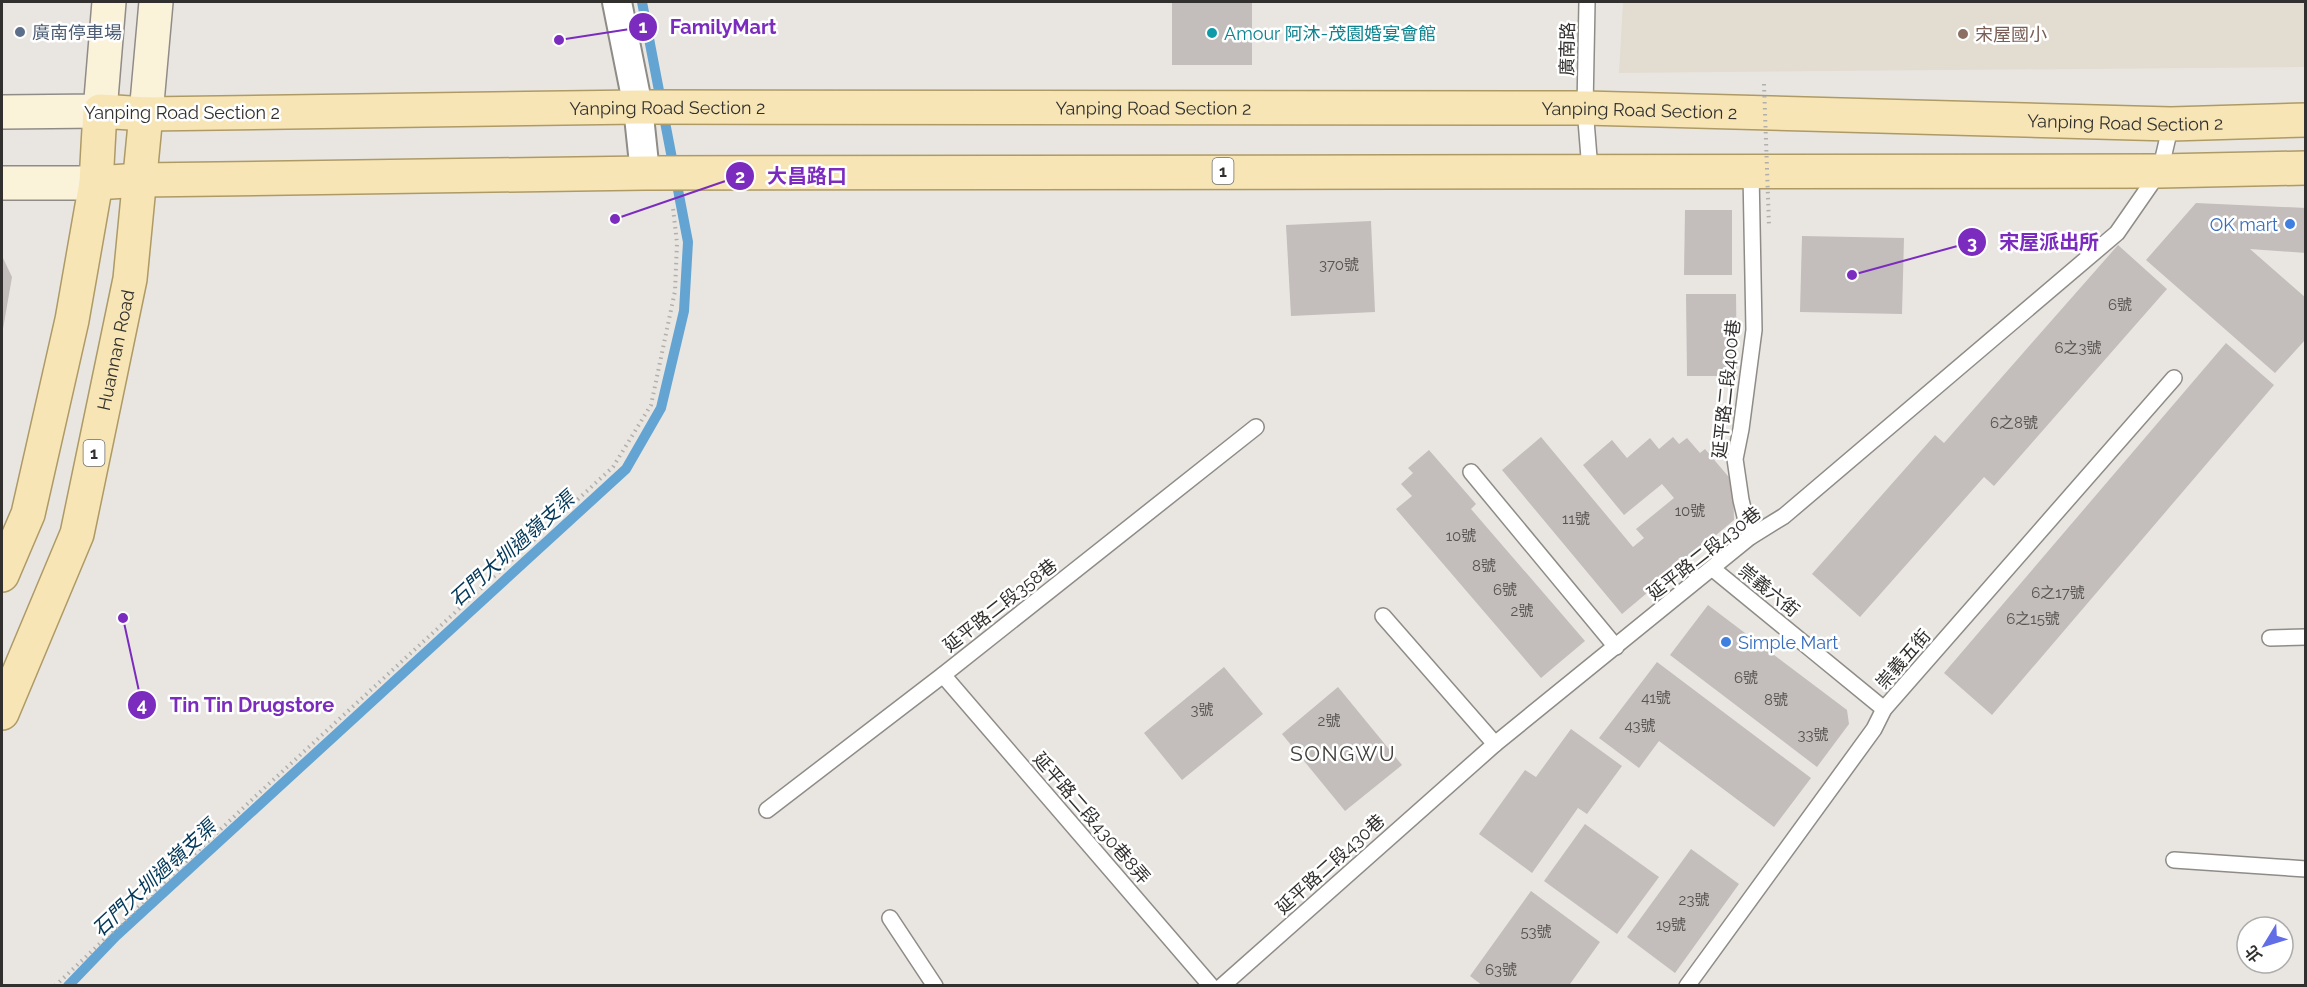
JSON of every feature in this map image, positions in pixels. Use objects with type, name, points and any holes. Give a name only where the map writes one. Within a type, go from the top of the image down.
[{"type":"main road","points":[[2,575],[28,514],[72,320],[96,183],[109,2]]},
{"type":"main road","points":[[146,114],[156,2]]},
{"type":"main road","name":"Yanping Road Section 2","points":[[2,112],[100,111],[146,114],[638,106],[1585,108],[2171,124],[2306,120]]},
{"type":"main road","name":"Huannan Road","points":[[2,713],[77,534],[130,279],[146,114]]},
{"type":"main road","name":"1","points":[[96,183],[140,180],[657,173],[2160,171],[2306,168]]},
{"type":"main road","points":[[2,183],[96,183]]},
{"type":"street","points":[[617,2],[638,106],[657,173]]},
{"type":"lane","name":"廣南路","points":[[1587,2],[1585,108],[1590,170]]},
{"type":"lane","name":"延平路二段430巷","points":[[1222,986],[1495,744],[1750,537],[1784,516],[2117,233],[2160,171],[2171,124]]},
{"type":"lane","name":"延平路二段400巷","points":[[1750,537],[1741,500],[1735,459],[1742,429],[1754,330],[1751,172]]},
{"type":"lane","name":"崇義五街","points":[[1687,986],[1874,729],[1884,710],[2174,378]]},
{"type":"lane","name":"延平路二段358巷","points":[[767,810],[943,675],[1256,427]]},
{"type":"lane","points":[[1471,472],[1616,647]]},
{"type":"lane","name":"崇義六街","points":[[1713,569],[1884,710]]},
{"type":"lane","points":[[1383,616],[1495,744]]},
{"type":"lane","points":[[2270,638],[2306,637]]},
{"type":"lane","name":"延平路二段430巷8弄","points":[[943,675],[1211,986]]},
{"type":"lane","points":[[2174,860],[2306,869]]},
{"type":"lane","points":[[890,918],[935,986]]},
{"type":"path","points":[[1764,84],[1769,226]]},
{"type":"path","points":[[55,986],[259,793],[613,467],[651,405],[675,291],[677,243],[657,173]]},
{"type":"shaded area","name":"宋屋國小","points":[[1623,2],[2305,2],[2305,67],[1619,73]]},
{"type":"building","name":"Amour 阿沐-茂園婚宴會館","points":[[1172,2],[1252,2],[1252,65],[1172,65]]},
{"type":"building","points":[[2196,203],[2306,208],[2306,253],[2250,249],[2306,298],[2306,339],[2275,373],[2146,260]]},
{"type":"building","points":[[1685,210],[1732,210],[1732,275],[1684,275]]},
{"type":"building","points":[[1371,221],[1375,312],[1291,316],[1286,225]]},
{"type":"building","points":[[1802,236],[1904,238],[1902,314],[1800,312]]},
{"type":"building","points":[[2118,245],[2167,289],[1994,486],[1984,477],[1860,617],[1812,574],[1935,435],[1944,443]]},
{"type":"building","points":[[2,256],[12,277],[3,329],[2,329]]},
{"type":"building","points":[[1686,294],[1736,294],[1737,376],[1687,376]]},
{"type":"building","points":[[2226,343],[2274,385],[1992,715],[1944,673]]},
{"type":"building","points":[[1541,437],[1633,547],[1644,538],[1636,529],[1674,498],[1662,484],[1624,515],[1583,465],[1612,440],[1627,458],[1650,438],[1659,449],[1673,437],[1679,444],[1687,438],[1700,453],[1705,449],[1733,482],[1734,520],[1622,614],[1502,470]]},
{"type":"building","points":[[1429,450],[1476,504],[1471,509],[1585,641],[1541,678],[1396,509],[1412,496],[1401,484],[1413,473],[1408,468]]},
{"type":"building","points":[[1708,605],[1847,710],[1849,724],[1817,767],[1670,655]]},
{"type":"building","points":[[1657,662],[1811,778],[1774,827],[1659,741],[1639,768],[1599,738]]},
{"type":"building","points":[[1224,667],[1263,714],[1182,780],[1144,733]]},
{"type":"building","points":[[1338,687],[1402,765],[1345,811],[1282,734]]},
{"type":"building","points":[[1571,729],[1622,766],[1587,814],[1578,808],[1532,873],[1479,834],[1525,770],[1536,777]]},
{"type":"building","points":[[1585,824],[1659,877],[1617,934],[1544,881]]},
{"type":"building","points":[[1691,849],[1739,884],[1675,973],[1627,937]]},
{"type":"building","points":[[1531,891],[1600,942],[1570,984],[1573,986],[1483,986],[1470,976]]},
{"type":"waterway","name":"石門大圳過嶺支渠","points":[[68,986],[116,936],[626,469],[661,408],[684,311],[688,242],[642,2]]},
{"type":"place","name":"廣南停車場","points":[[20,32]]},
{"type":"place","name":"Amour 阿沐-茂園婚宴會館","points":[[1212,33]]},
{"type":"place","name":"宋屋國小","points":[[1963,34]]},
{"type":"place","name":"FamilyMart","points":[[559,40]]},
{"type":"place","name":"大昌路口","points":[[615,219]]},
{"type":"place","name":"OK mart","points":[[2290,224]]},
{"type":"place","name":"宋屋派出所","points":[[1852,275]]},
{"type":"place","name":"Tin Tin Drugstore","points":[[123,618]]},
{"type":"place","name":"Simple Mart","points":[[1726,642]]},
{"type":"district","name":"SONGWU","points":[[1343,753]]}]
